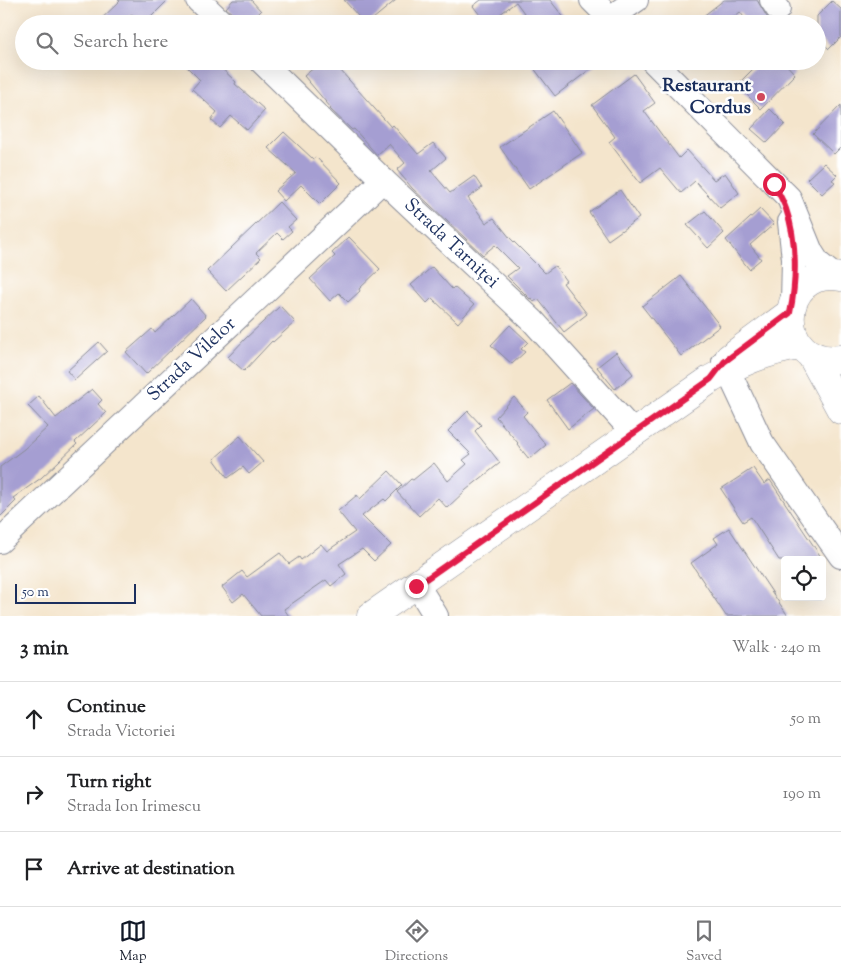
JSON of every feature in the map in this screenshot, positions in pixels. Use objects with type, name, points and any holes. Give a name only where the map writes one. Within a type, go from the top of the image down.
[{"type":"main road","points":[[372,616],[721,370],[791,307],[800,290],[810,282],[822,277],[838,277]]},
{"type":"main road","points":[[791,307],[790,324],[793,336],[806,351],[841,410]]},
{"type":"main road","points":[[721,370],[777,350],[806,351],[825,360],[841,359]]},
{"type":"street","points":[[198,0],[214,15]]},
{"type":"street","points":[[592,0],[607,15]]},
{"type":"street","points":[[620,15],[636,0]]},
{"type":"street","name":"Strada Tarniței","points":[[270,70],[533,322],[634,433]]},
{"type":"street","points":[[662,70],[789,198],[810,252],[818,263],[838,277]]},
{"type":"street","name":"Strada Vilelor","points":[[0,541],[383,180]]},
{"type":"street","points":[[774,184],[786,208],[792,236],[794,259],[791,307]]},
{"type":"street","points":[[721,370],[762,443],[841,556]]},
{"type":"street","points":[[416,586],[436,616]]},
{"type":"building","points":[[118,0],[168,0],[153,15],[105,15],[120,1]]},
{"type":"building","points":[[233,0],[251,0],[261,11],[257,15],[233,15],[226,8]]},
{"type":"building","points":[[344,0],[396,0],[378,15],[357,15]]},
{"type":"building","points":[[481,0],[550,0],[562,15],[525,15],[516,2],[499,15],[480,15],[473,6]]},
{"type":"building","points":[[724,0],[757,0],[766,15],[742,15],[740,12],[736,15],[705,15]]},
{"type":"building","points":[[832,1],[841,9],[841,37],[829,49],[826,46],[826,15],[818,15]]},
{"type":"building","points":[[190,70],[223,70],[236,82],[235,84],[265,110],[247,130],[231,116],[220,128],[211,120],[217,112],[192,89],[200,80]]},
{"type":"building","points":[[311,70],[340,70],[418,154],[433,143],[446,158],[431,171],[450,193],[474,176],[482,188],[468,198],[486,223],[494,218],[510,238],[545,273],[555,266],[566,281],[563,283],[587,314],[564,332],[538,299],[534,302],[507,276],[518,268],[495,245],[483,255],[412,188],[397,170],[405,163],[389,144],[377,155],[354,129],[352,130],[330,109],[304,76]]},
{"type":"building","points":[[535,70],[589,70],[555,96]]},
{"type":"building","name":"Restaurant Cordus","points":[[752,70],[791,70],[795,74],[761,109],[737,85]]},
{"type":"building","points":[[634,74],[655,103],[644,111],[679,158],[687,150],[714,180],[725,173],[739,193],[720,208],[695,181],[681,193],[660,168],[640,183],[609,142],[615,137],[592,105]]},
{"type":"building","points":[[841,105],[841,147],[834,154],[813,134]]},
{"type":"building","points":[[770,109],[785,124],[767,143],[751,129]]},
{"type":"building","points":[[553,111],[582,153],[529,189],[500,147]]},
{"type":"building","points":[[284,132],[313,159],[316,157],[341,183],[320,204],[301,185],[284,201],[275,191],[296,173],[268,148]]},
{"type":"building","points":[[824,163],[837,175],[832,180],[835,182],[822,194],[807,179]]},
{"type":"building","points":[[620,190],[639,218],[608,240],[589,212]]},
{"type":"building","points":[[279,202],[296,220],[288,227],[292,231],[283,239],[277,233],[256,253],[261,258],[226,291],[207,271]]},
{"type":"building","points":[[760,209],[774,224],[750,245],[761,259],[749,269],[726,240]]},
{"type":"building","points":[[705,211],[724,233],[708,248],[687,225]]},
{"type":"building","points":[[349,237],[380,269],[348,302],[339,293],[330,301],[310,279],[335,256],[332,253]]},
{"type":"building","points":[[432,267],[452,289],[454,287],[474,305],[458,323],[432,298],[427,303],[411,285]]},
{"type":"building","points":[[681,276],[720,326],[681,356],[642,306]]},
{"type":"building","points":[[191,299],[206,316],[146,374],[126,352],[152,329],[155,333]]},
{"type":"building","points":[[280,306],[295,322],[272,341],[244,371],[228,357]]},
{"type":"building","points":[[510,325],[528,342],[521,349],[525,352],[512,364],[491,345]]},
{"type":"building","points":[[99,342],[107,351],[75,380],[67,371]]},
{"type":"building","points":[[616,352],[633,374],[615,389],[597,367]]},
{"type":"building","points":[[570,383],[594,409],[568,429],[547,400]]},
{"type":"building","points":[[92,389],[102,400],[98,404],[106,413],[41,478],[13,498],[16,501],[0,517],[0,467],[24,449],[48,427],[28,406],[39,396],[56,418]]},
{"type":"building","points":[[514,397],[527,412],[523,416],[546,445],[529,459],[496,417]]},
{"type":"building","points":[[468,411],[481,425],[475,431],[500,463],[447,508],[438,498],[419,516],[397,492],[411,479],[413,480],[434,463],[448,481],[467,464],[463,460],[471,454],[448,431]]},
{"type":"building","points":[[240,436],[263,462],[249,474],[243,467],[228,478],[214,459]]},
{"type":"building","points":[[753,468],[764,484],[770,480],[820,556],[781,556],[781,560],[779,560],[751,517],[743,522],[721,489]]},
{"type":"building","points":[[389,471],[402,485],[386,501],[384,499],[362,516],[391,545],[374,561],[362,549],[339,564],[346,574],[331,586],[326,580],[284,609],[289,616],[261,616],[243,594],[233,602],[222,587],[242,571],[247,577],[280,553],[289,564],[299,557],[301,560],[321,544],[327,551],[355,532],[338,511],[357,495],[360,499]]},
{"type":"building","points":[[729,528],[788,616],[726,616],[691,563],[718,544],[714,538]]},
{"type":"place","name":"Restaurant Cordus","points":[[761,97]]},
{"type":"route","points":[[416,586],[711,379],[724,362],[790,313],[794,278],[792,236],[786,208],[774,184]]}]
